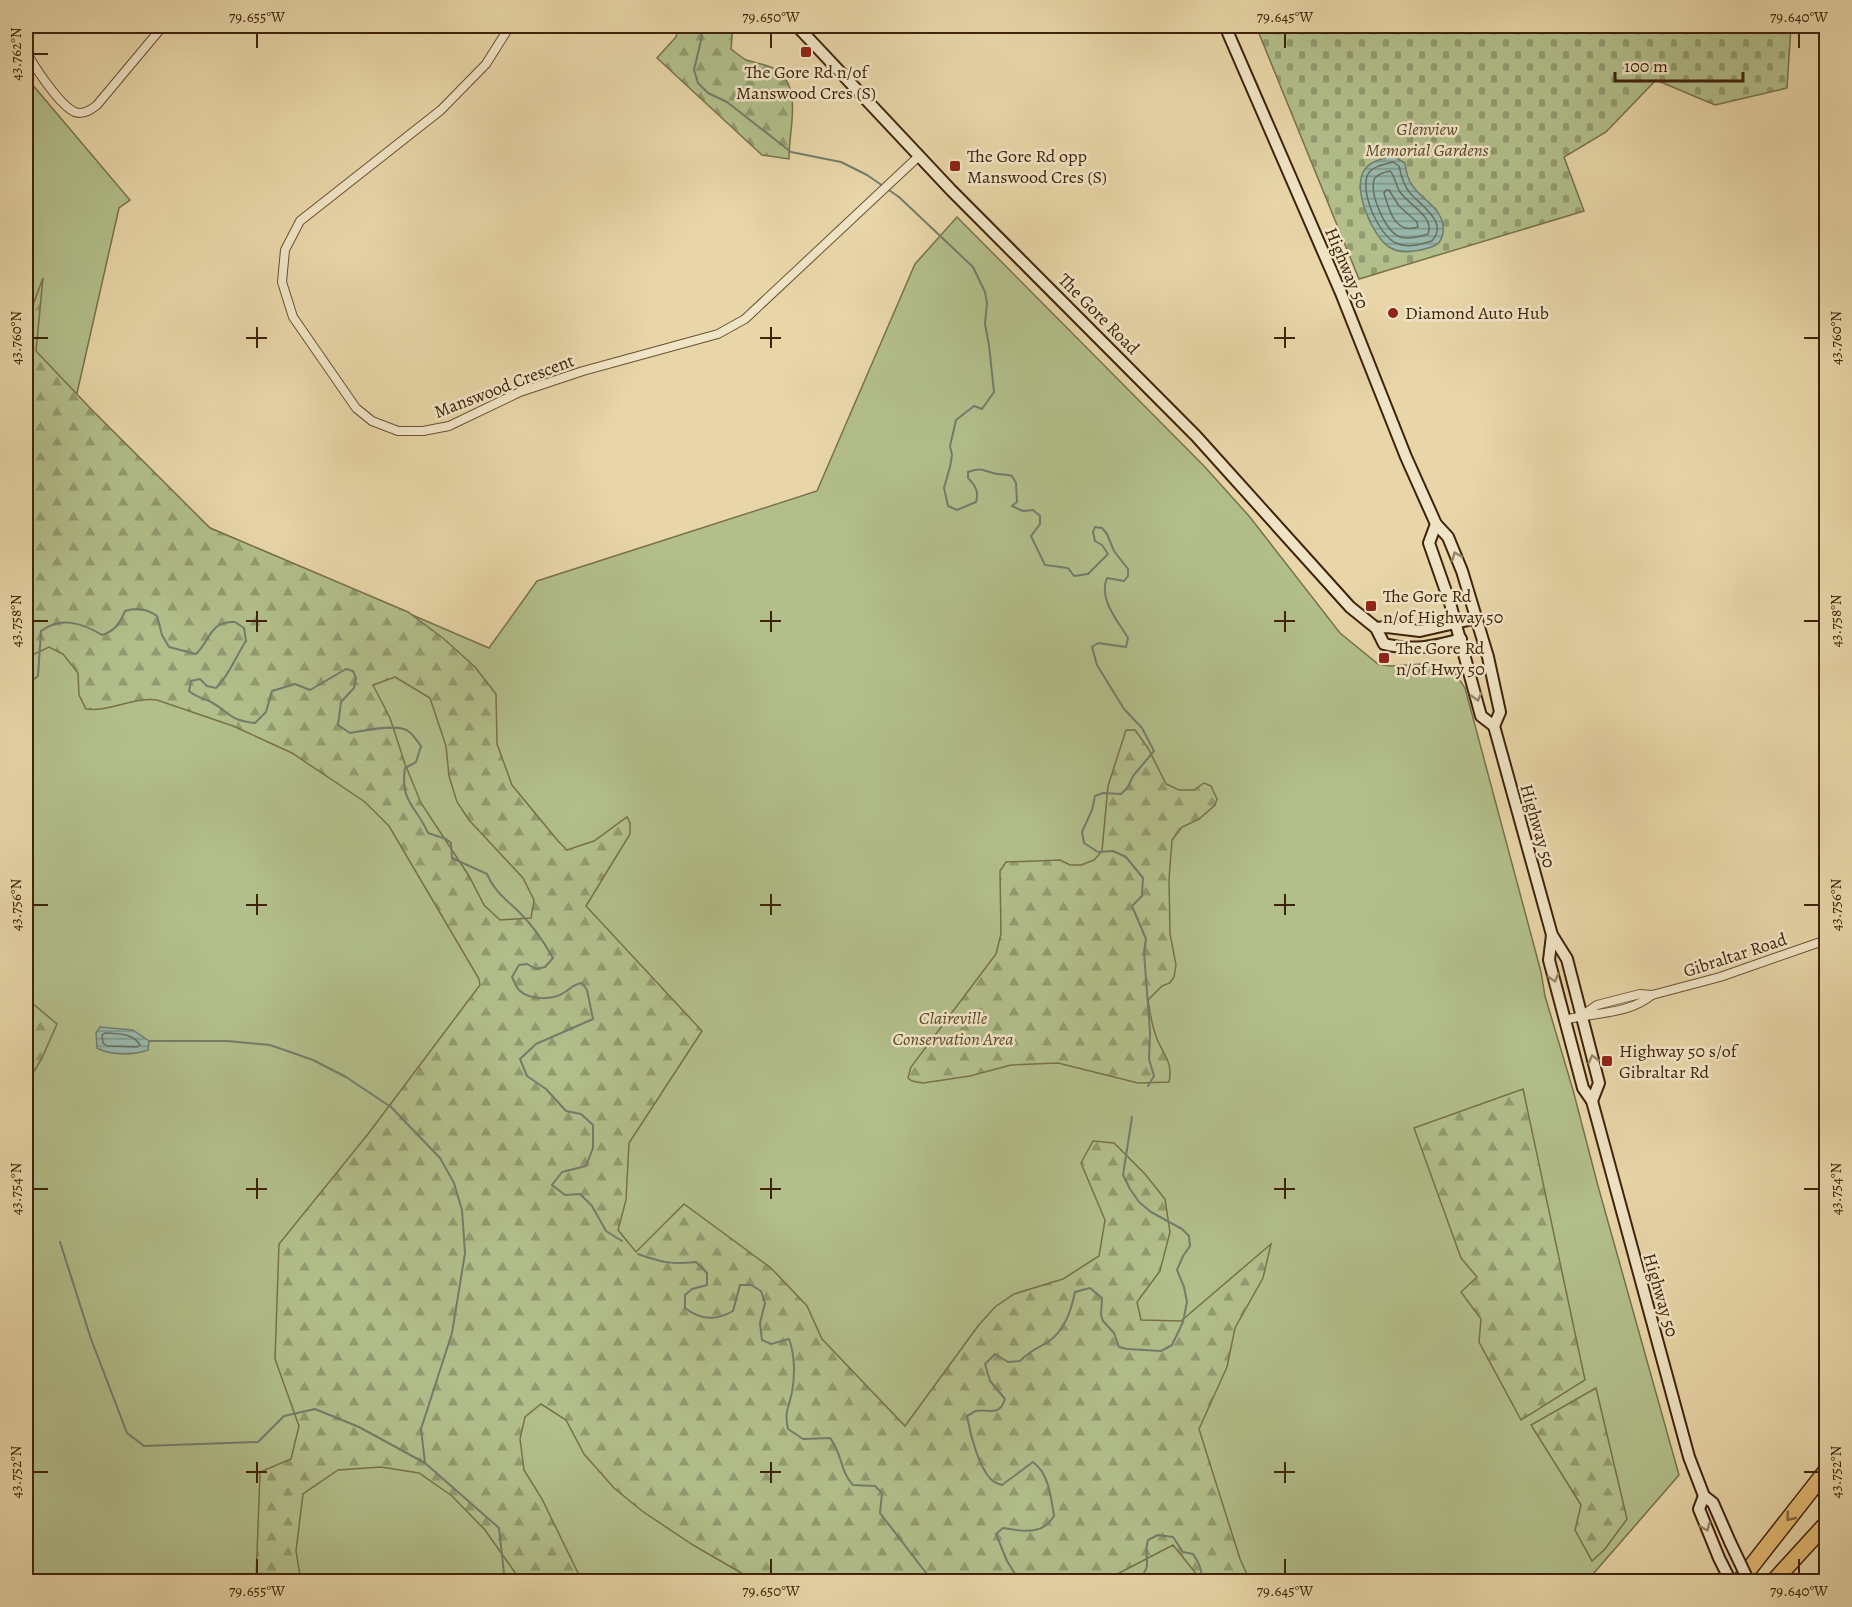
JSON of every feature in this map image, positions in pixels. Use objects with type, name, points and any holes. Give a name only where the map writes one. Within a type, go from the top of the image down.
[{"type":"highway","points":[[1739,1581],[1827,1471]]},
{"type":"highway","points":[[1773,1581],[1827,1524]]},
{"type":"main road","name":"The Gore Road","points":[[796,26],[919,156],[1196,436],[1350,607],[1376,628],[1384,644],[1404,648],[1431,647],[1461,639]]},
{"type":"main road","name":"Highway 50","points":[[1225,26],[1338,288],[1406,457],[1436,524],[1448,537],[1462,571],[1488,657],[1500,712],[1494,726]]},
{"type":"main road","name":"Highway 50","points":[[1436,524],[1429,543],[1461,639],[1482,716],[1494,726],[1552,935],[1566,959],[1599,1083],[1592,1101]]},
{"type":"main road","points":[[1376,628],[1419,631],[1477,618]]},
{"type":"main road","name":"Highway 50","points":[[1552,935],[1549,960],[1583,1088],[1592,1101],[1689,1457],[1704,1496],[1713,1503],[1749,1581]]},
{"type":"main road","name":"Highway 50","points":[[1704,1496],[1699,1509],[1731,1581]]},
{"type":"street","points":[[26,51],[41,76],[67,106],[79,113],[86,112],[97,105],[163,26]]},
{"type":"street","name":"Manswood Crescent","points":[[510,26],[486,64],[441,110],[300,221],[285,250],[282,282],[292,316],[356,408],[372,421],[398,431],[423,431],[449,426],[520,392],[717,334],[745,319],[919,156]]},
{"type":"street","name":"Gibraltar Road","points":[[1565,1020],[1581,1016],[1597,1005],[1640,994],[1652,995],[1720,977],[1827,940]]},
{"type":"green space","points":[[679,26],[733,26],[731,49],[746,60],[773,68],[783,76],[789,85],[793,109],[789,159],[762,155],[657,58],[676,37]]},
{"type":"green space","name":"Glenview Memorial Gardens","points":[[1256,26],[1791,26],[1787,88],[1715,105],[1656,80],[1606,132],[1564,157],[1584,211],[1359,279]]},
{"type":"green space","name":"Claireville Conservation Area","points":[[26,77],[130,200],[119,208],[75,402],[125,460],[210,528],[489,648],[537,581],[817,491],[915,264],[957,217],[1204,466],[1249,516],[1340,633],[1378,664],[1390,666],[1439,663],[1453,670],[1465,688],[1541,972],[1545,996],[1679,1475],[1587,1581],[26,1581]]},
{"type":"green space","points":[[43,278],[36,351],[210,528],[408,612],[444,639],[475,667],[496,694],[497,744],[512,785],[567,850],[594,841],[627,817],[630,823],[630,834],[586,906],[702,1031],[629,1143],[626,1200],[618,1230],[636,1252],[684,1204],[771,1268],[807,1306],[822,1339],[905,1426],[978,1326],[995,1307],[1014,1294],[1063,1279],[1099,1256],[1105,1220],[1081,1163],[1093,1141],[1114,1143],[1145,1174],[1165,1199],[1170,1232],[1160,1271],[1137,1302],[1141,1320],[1181,1321],[1271,1244],[1263,1278],[1235,1328],[1227,1367],[1199,1429],[1240,1559],[1250,1581],[1202,1581],[1173,1545],[1104,1581],[755,1581],[693,1545],[642,1511],[614,1488],[584,1454],[566,1420],[541,1404],[525,1417],[520,1439],[524,1470],[542,1499],[579,1575],[579,1581],[521,1581],[485,1530],[452,1496],[419,1473],[381,1467],[338,1470],[303,1494],[296,1551],[301,1581],[256,1581],[260,1472],[291,1459],[299,1426],[275,1359],[279,1244],[368,1134],[480,985],[479,979],[389,826],[365,802],[292,753],[233,726],[157,700],[86,709],[79,695],[78,673],[63,654],[49,647],[26,658],[26,324]],"holes":[[[395,677],[430,698],[446,746],[449,776],[457,802],[469,820],[523,878],[534,900],[531,918],[500,920],[484,905],[469,876],[421,803],[390,718],[373,685]]]},
{"type":"green space","points":[[1126,730],[1135,730],[1148,748],[1166,784],[1179,790],[1194,790],[1204,783],[1211,786],[1217,799],[1215,805],[1199,819],[1182,827],[1172,840],[1169,880],[1170,934],[1176,965],[1174,977],[1170,983],[1162,986],[1148,1000],[1157,1040],[1170,1068],[1169,1082],[1138,1083],[1058,1063],[1011,1065],[970,1076],[923,1083],[912,1081],[908,1078],[911,1067],[996,954],[1001,934],[1000,871],[1006,862],[1060,860],[1070,865],[1081,865],[1094,860],[1102,851],[1108,786]]},
{"type":"green space","points":[[26,998],[57,1024],[42,1058],[26,1085]]},
{"type":"green space","points":[[1523,1089],[1585,1380],[1521,1420],[1479,1342],[1481,1319],[1461,1292],[1477,1277],[1461,1258],[1414,1128]]},
{"type":"green space","points":[[1596,1388],[1627,1519],[1605,1549],[1592,1561],[1575,1530],[1581,1505],[1531,1425]]},
{"type":"water","points":[[1393,156],[1405,163],[1412,185],[1441,218],[1443,233],[1441,240],[1434,246],[1411,252],[1393,249],[1376,233],[1370,222],[1362,199],[1361,177],[1370,164]]},
{"type":"water","points":[[100,1027],[133,1030],[149,1041],[148,1050],[122,1054],[103,1051],[97,1048],[96,1033]]},
{"type":"waterway","points":[[701,26],[702,36],[694,70],[698,83],[708,93],[727,102],[791,152],[841,162],[867,175],[899,197],[973,267],[985,292],[987,303],[985,324],[994,392],[982,409],[974,406],[956,420],[950,446],[952,455],[950,467],[944,488],[948,506],[957,510],[976,502],[977,492],[968,478],[968,472],[980,469],[1012,476],[1016,483],[1017,502],[1012,506],[1023,511],[1033,510],[1040,516],[1040,524],[1031,536],[1045,565],[1068,568],[1074,576],[1088,574],[1108,554],[1102,545],[1095,541],[1093,532],[1095,527],[1102,528],[1107,534],[1114,551],[1128,569],[1128,576],[1124,581],[1107,578],[1105,586],[1110,610],[1128,638],[1126,647],[1098,643],[1092,647],[1097,665],[1124,709],[1142,728],[1154,751],[1121,794],[1103,793],[1095,796],[1092,810],[1082,832],[1084,843],[1098,852],[1113,851],[1126,857],[1143,878],[1142,896],[1132,906],[1146,939],[1144,952],[1150,1032],[1149,1059],[1154,1076],[1148,1086]]},
{"type":"waterway","points":[[26,683],[38,676],[41,631],[56,624],[72,623],[87,627],[102,635],[116,626],[125,611],[134,609],[146,610],[157,616],[162,635],[169,647],[196,654],[211,632],[220,625],[235,622],[244,628],[246,641],[216,688],[207,686],[200,679],[191,681],[189,691],[240,720],[255,723],[266,712],[272,691],[295,684],[310,690],[346,669],[353,671],[356,678],[354,688],[341,702],[338,725],[350,733],[396,728],[412,734],[421,746],[416,762],[405,768],[405,789],[410,803],[428,833],[451,843],[452,858],[487,874],[497,891],[534,929],[553,958],[545,967],[536,969],[527,964],[519,965],[512,977],[518,989],[535,998],[555,997],[582,983],[587,990],[593,1019],[536,1044],[520,1059],[527,1076],[546,1089],[566,1111],[581,1114],[593,1125],[593,1148],[586,1166],[562,1172],[552,1185],[565,1195],[580,1194],[592,1206],[606,1231],[622,1241]]},
{"type":"waterway","points":[[149,1041],[227,1041],[270,1045],[313,1060],[346,1077],[391,1107],[440,1158],[454,1183],[462,1210],[465,1253],[452,1333],[421,1429],[425,1463]]},
{"type":"waterway","points":[[1020,1582],[1007,1561],[996,1534],[1003,1528],[1032,1531],[1044,1527],[1054,1516],[1052,1501],[1046,1479],[1033,1462],[1002,1485],[993,1481],[983,1469],[967,1416],[980,1410],[996,1410],[1005,1399],[990,1381],[985,1364],[995,1354],[1008,1362],[1020,1361],[1048,1342],[1059,1332],[1066,1320],[1075,1292],[1090,1288],[1102,1298],[1103,1321],[1114,1333],[1119,1347],[1161,1351],[1172,1345],[1183,1322],[1187,1302],[1177,1270],[1190,1246],[1189,1236],[1182,1229],[1151,1212],[1139,1202],[1123,1175],[1132,1117]]},
{"type":"waterway","points":[[60,1242],[91,1339],[127,1433],[144,1446],[258,1442],[284,1416],[315,1409],[359,1427],[425,1463],[499,1528],[505,1582]]},
{"type":"waterway","points":[[638,1254],[667,1262],[696,1262],[707,1273],[707,1285],[692,1289],[685,1295],[685,1308],[702,1317],[714,1318],[733,1311],[740,1285],[751,1285],[761,1291],[765,1303],[760,1323],[762,1340],[771,1344],[789,1339],[792,1352],[794,1380],[787,1414],[788,1429],[803,1439],[830,1438],[853,1485],[875,1486],[882,1493],[880,1513],[933,1582]]},
{"type":"waterway","points":[[1135,1582],[1147,1567],[1148,1540],[1158,1535],[1173,1537],[1183,1552],[1193,1554],[1200,1567],[1202,1582]]},
{"type":"place","name":"The Gore Rd n/of Manswood Cres (S)","points":[[806,52]]},
{"type":"place","name":"The Gore Rd opp Manswood Cres (S)","points":[[955,166]]},
{"type":"place","name":"Diamond Auto Hub","points":[[1393,313]]},
{"type":"place","name":"The Gore Rd n/of Highway 50","points":[[1371,606]]},
{"type":"place","name":"The Gore Rd n/of Hwy 50","points":[[1384,658]]},
{"type":"place","name":"Highway 50 s/of Gibraltar Rd","points":[[1607,1061]]}]
